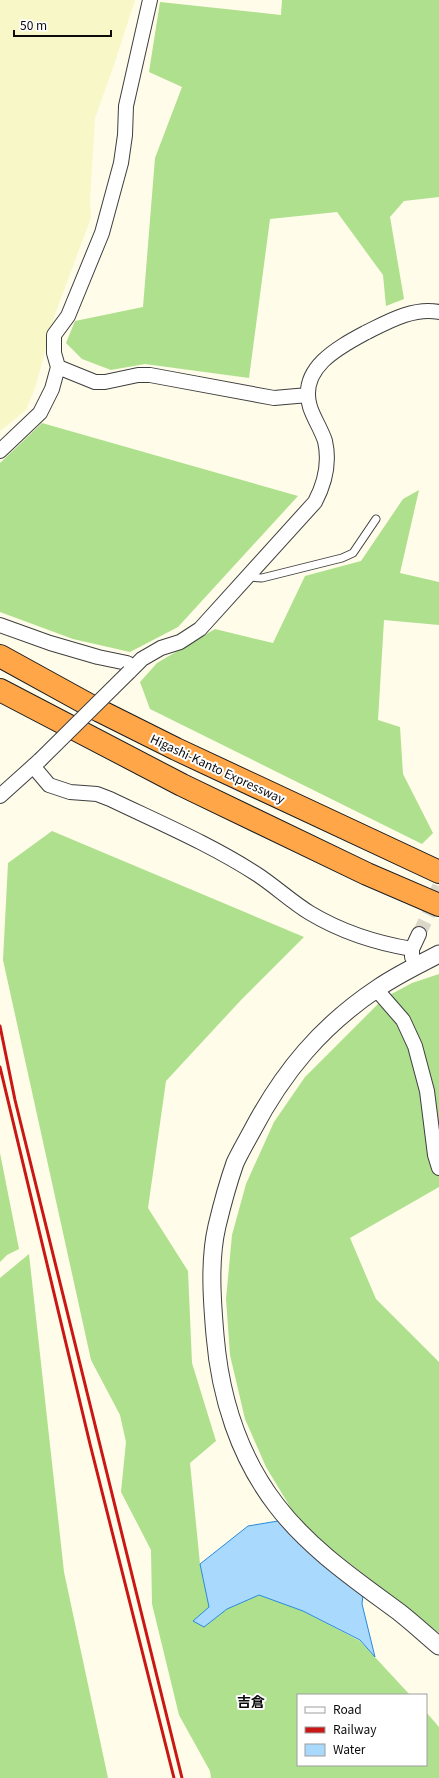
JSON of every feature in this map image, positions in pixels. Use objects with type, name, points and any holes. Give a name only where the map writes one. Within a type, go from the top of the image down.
[{"type":"highway","name":"Higashi-Kanto Expressway","points":[[0,656],[100,711],[176,749],[439,872]]},
{"type":"highway","points":[[0,690],[182,785],[367,874],[439,905]]},
{"type":"street","points":[[0,450],[40,413],[52,389],[58,367],[54,353],[54,335],[68,316],[102,233],[121,163],[125,134],[126,106],[150,0]]},
{"type":"street","points":[[0,796],[37,763],[142,659],[161,648],[180,642],[200,628],[315,502],[324,484],[327,463],[324,441],[310,407],[308,395],[309,383],[316,370],[337,349],[390,320],[418,312],[439,312]]},
{"type":"street","points":[[58,367],[95,382],[105,382],[122,378],[150,375],[274,398],[308,395]]},
{"type":"street","points":[[0,625],[50,643],[98,657],[127,663],[131,670]]},
{"type":"street","points":[[37,763],[49,785],[70,792],[97,794],[110,799],[212,849],[258,875],[308,912],[326,922],[351,933],[412,950]]},
{"type":"street","points":[[413,968],[412,950],[419,934]]},
{"type":"street","points":[[439,954],[376,990],[345,1013],[315,1039],[287,1072],[257,1120],[236,1162],[216,1227],[212,1272],[212,1302],[220,1377],[238,1437],[250,1464],[277,1506],[309,1540],[340,1569],[401,1614],[439,1646]]},
{"type":"street","points":[[376,990],[403,1020],[415,1046],[427,1091],[434,1155],[439,1168]]},
{"type":"lane","points":[[248,577],[262,578],[342,558],[353,553],[376,519]]},
{"type":"green space","points":[[0,0],[135,0],[95,118],[90,202],[91,218],[55,314],[36,385],[26,410],[0,431]]},
{"type":"green space","points":[[282,0],[439,0],[439,197],[404,201],[390,217],[404,299],[386,306],[383,275],[337,212],[270,219],[249,378],[145,364],[111,370],[82,359],[66,343],[75,321],[143,307],[155,158],[182,87],[149,72],[160,2],[281,15]]},
{"type":"green space","points":[[42,423],[298,496],[178,627],[130,652],[73,639],[0,612],[0,463]]},
{"type":"green space","points":[[419,490],[400,573],[439,582],[439,625],[384,620],[378,720],[400,727],[403,774],[433,833],[422,844],[150,709],[140,682],[157,663],[215,629],[273,643],[305,576],[361,561],[403,499]]},
{"type":"green space","points":[[52,831],[304,937],[241,1000],[166,1081],[148,1208],[188,1271],[192,1363],[216,1441],[190,1463],[200,1564],[209,1607],[204,1627],[227,1609],[259,1595],[303,1611],[360,1641],[409,1694],[297,1694],[297,1766],[427,1766],[427,1713],[439,1727],[439,1778],[211,1778],[210,1771],[179,1715],[152,1604],[151,1550],[121,1492],[126,1442],[120,1415],[91,1360],[3,960],[8,863]]},
{"type":"green space","points":[[439,974],[439,1187],[350,1238],[376,1299],[439,1362],[439,1633],[320,1540],[295,1515],[266,1467],[245,1419],[230,1355],[226,1299],[232,1235],[246,1184],[274,1122],[305,1077],[384,998],[412,983]]},
{"type":"green space","points":[[0,1153],[19,1249],[7,1255],[0,1262]]},
{"type":"green space","points":[[29,1254],[64,1572],[108,1778],[0,1778],[0,1278]]},
{"type":"water","points":[[284,1520],[363,1595],[362,1604],[375,1657],[360,1640],[303,1611],[259,1595],[227,1609],[204,1627],[193,1621],[209,1607],[200,1564],[248,1526]]},
{"type":"tunnel","points":[[419,934],[430,911],[439,886]]},
{"type":"railway","points":[[0,1026],[15,1100],[182,1778]]},
{"type":"railway","points":[[0,1067],[90,1444],[174,1778]]},
{"type":"district","name":"吉倉","points":[[251,1701]]}]
